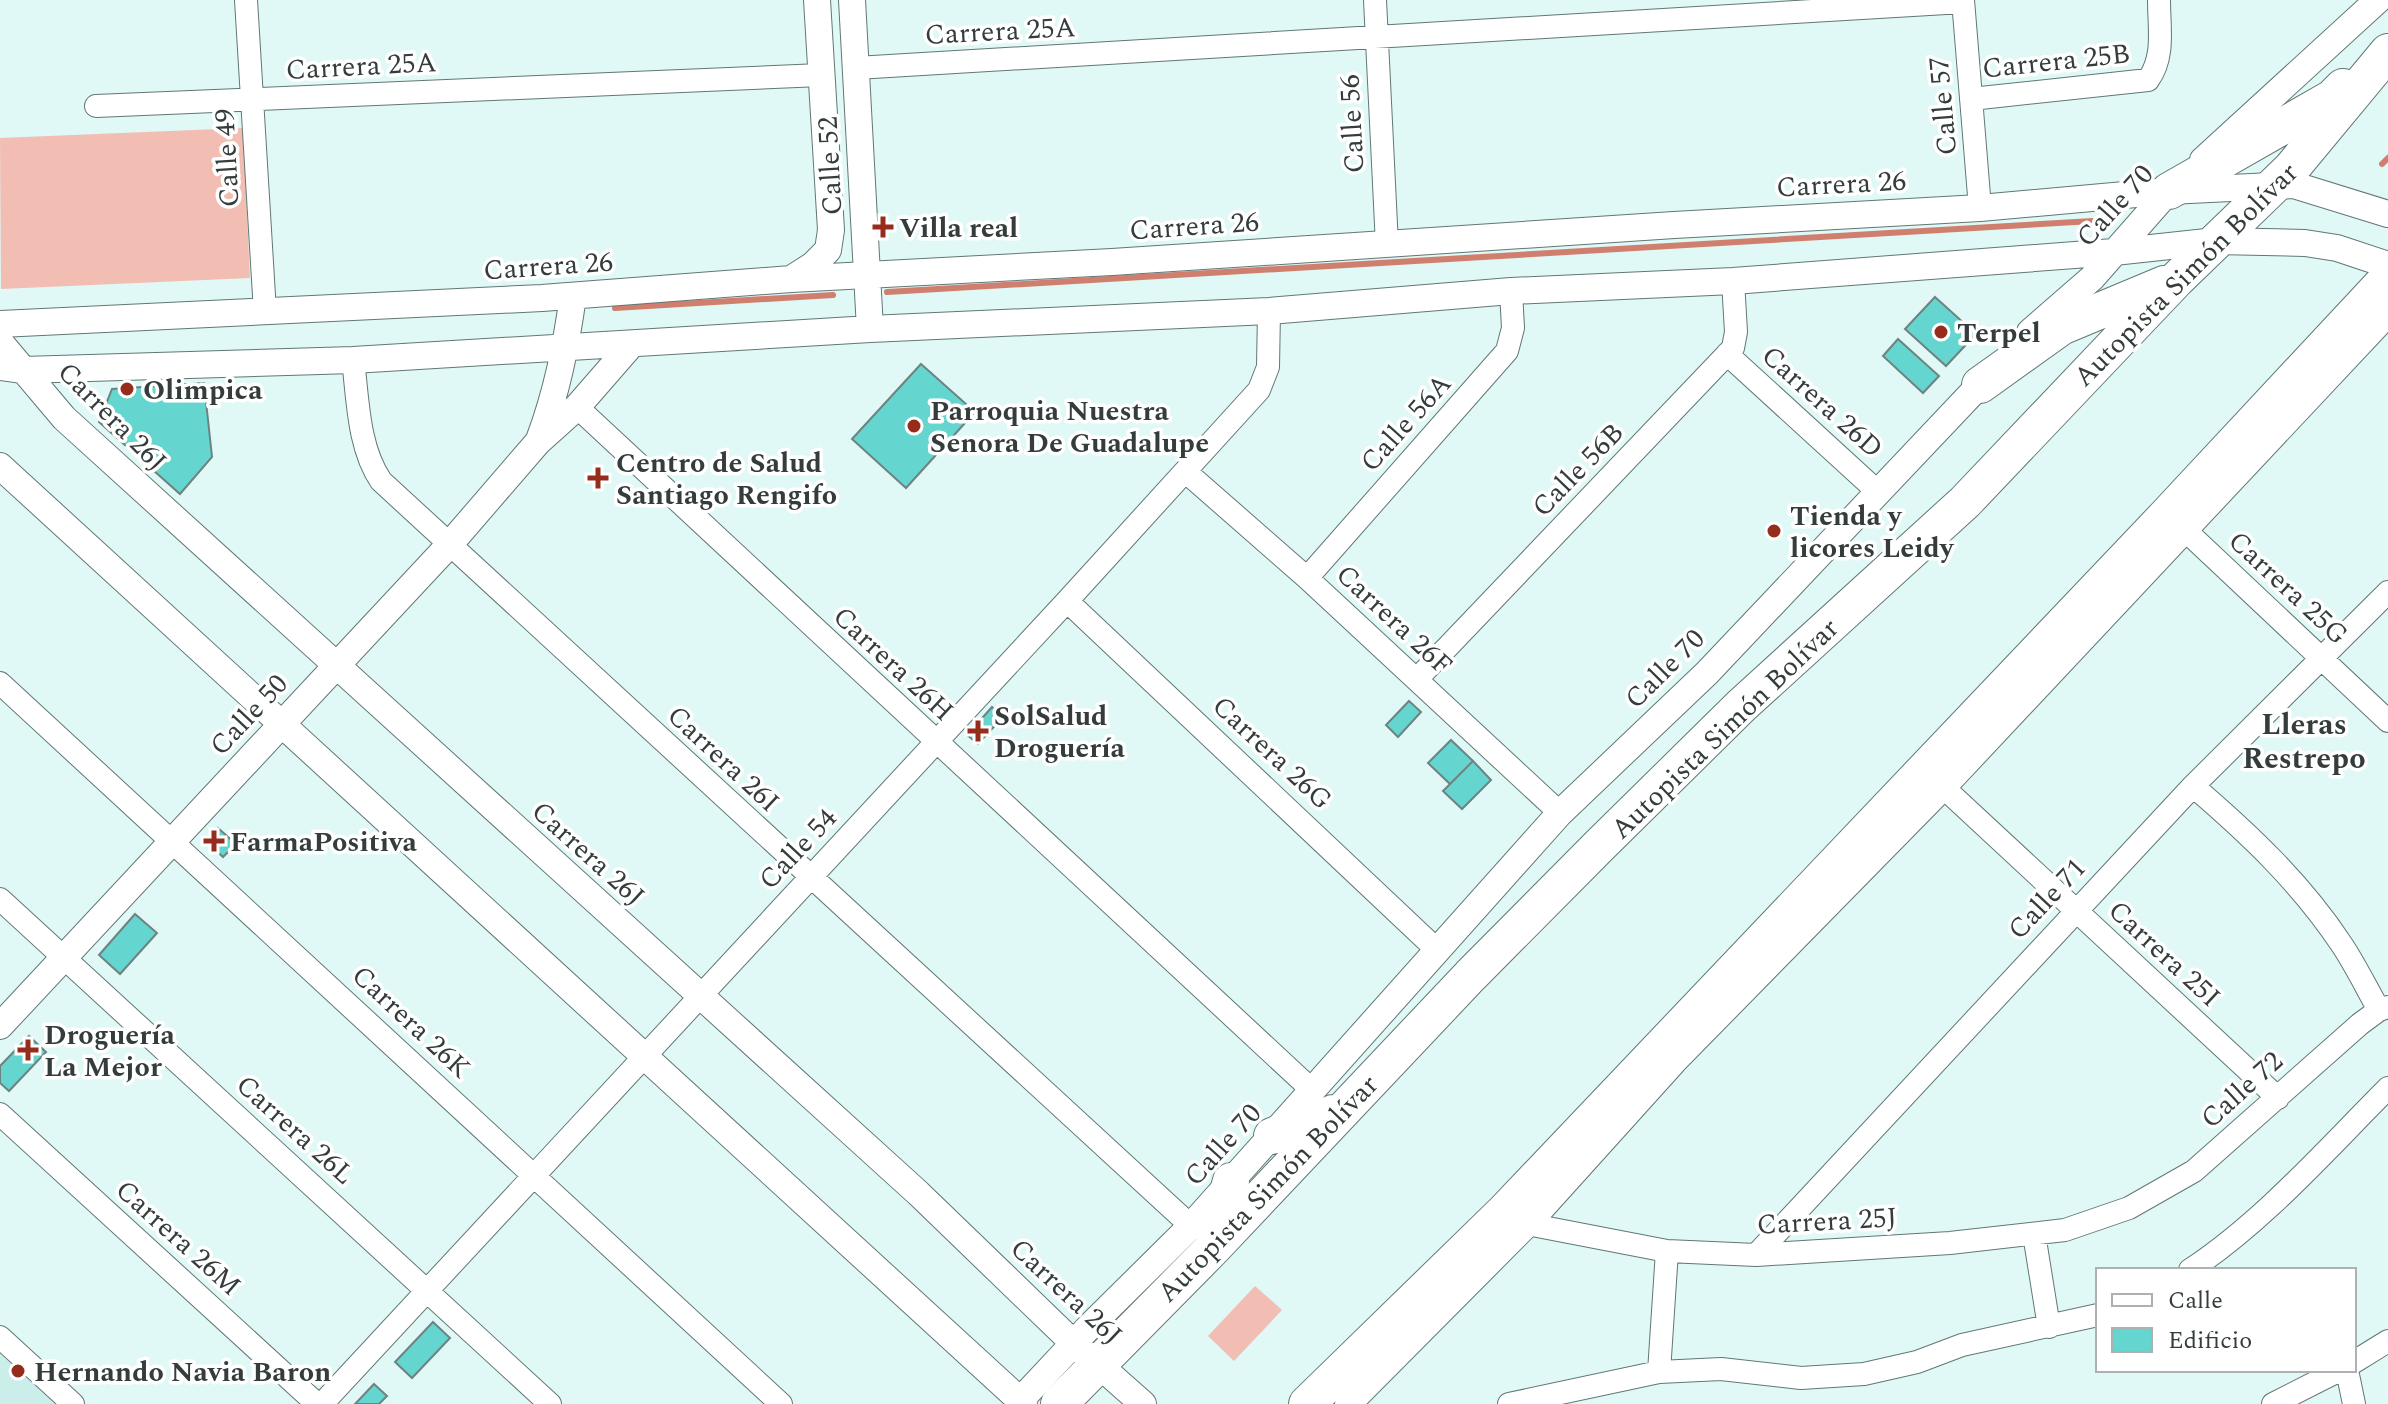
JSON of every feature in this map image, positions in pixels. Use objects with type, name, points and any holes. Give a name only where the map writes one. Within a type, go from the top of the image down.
[{"type":"highway","points":[[2169,191],[2332,98],[2388,45]]},
{"type":"highway","name":"Autopista Simón Bolívar","points":[[1059,1404],[1085,1353],[1201,1237],[1328,1100],[1470,976],[1741,706],[1965,502],[2177,279],[2291,169],[2388,52]]},
{"type":"highway","points":[[1307,1404],[1667,1054],[2388,278]]},
{"type":"highway","points":[[1980,385],[2061,327],[2177,279]]},
{"type":"highway","points":[[1272,1136],[1328,1100]]},
{"type":"highway","points":[[1201,1237],[1231,1181]]},
{"type":"street","name":"Calle 49","points":[[246,0],[265,312]]},
{"type":"street","name":"Calle 52","points":[[791,279],[813,265],[828,250],[831,230],[817,0]]},
{"type":"street","name":"Calle 52","points":[[852,0],[870,329]]},
{"type":"street","name":"Calle 56","points":[[1375,0],[1387,245]]},
{"type":"street","name":"Carrera 25B","points":[[1971,99],[2148,80],[2160,53],[2159,0]]},
{"type":"street","name":"Calle 70","points":[[1328,1100],[1436,949],[1560,813],[1707,673],[2022,340],[2092,278],[2169,191],[2378,0]]},
{"type":"street","name":"Carrera 25A","points":[[856,68],[1963,1]]},
{"type":"street","name":"Calle 57","points":[[1963,1],[1980,208]]},
{"type":"street","name":"Carrera 25A","points":[[96,106],[821,75]]},
{"type":"street","name":"Carrera 26","points":[[0,324],[573,296],[791,279],[1980,208],[2169,191],[2272,186],[2294,185],[2388,214]]},
{"type":"street","points":[[11,368],[353,360],[870,329],[1269,311],[1511,291],[1733,281],[2114,252],[2216,241],[2305,243],[2337,248],[2388,265]]},
{"type":"street","points":[[1727,354],[1733,348],[1736,336],[1733,281]]},
{"type":"street","name":"Calle 56A","points":[[1307,578],[1507,351],[1513,328],[1511,291]]},
{"type":"street","name":"Calle 50","points":[[538,442],[556,391],[566,349],[573,296]]},
{"type":"street","name":"Calle 54","points":[[319,1404],[535,1175],[1259,390],[1266,377],[1269,311]]},
{"type":"street","points":[[1348,1404],[1527,1224],[1667,1054],[1943,787],[2388,313]]},
{"type":"street","name":"Carrera 26J","points":[[0,342],[11,368],[64,418],[918,1193],[1085,1353],[1143,1404]]},
{"type":"street","name":"Calle 50","points":[[0,1026],[450,544],[538,442],[577,407],[631,345]]},
{"type":"street","name":"Carrera 26D","points":[[1727,354],[1878,492]]},
{"type":"street","name":"Calle 56B","points":[[1417,679],[1727,354]]},
{"type":"street","name":"Carrera 26I","points":[[353,360],[365,446],[381,481],[1201,1237]]},
{"type":"street","name":"Carrera 26H","points":[[577,407],[935,742],[1328,1100]]},
{"type":"street","points":[[0,466],[1020,1403],[1085,1353]]},
{"type":"street","name":"Carrera 26F","points":[[1186,472],[1307,578],[1560,813]]},
{"type":"street","name":"Carrera 25G","points":[[2185,530],[2388,721]]},
{"type":"street","name":"Calle 71","points":[[1756,1255],[2193,786],[2388,592]]},
{"type":"street","name":"Carrera 26G","points":[[1067,601],[1436,949]]},
{"type":"street","name":"Carrera 26K","points":[[0,683],[781,1404]]},
{"type":"street","points":[[2193,786],[2249,834],[2299,887],[2343,946],[2383,1009]]},
{"type":"street","name":"Carrera 25I","points":[[1943,787],[2278,1098]]},
{"type":"street","name":"Carrera 26L","points":[[0,899],[550,1404]]},
{"type":"street","name":"Calle 72","points":[[2129,1208],[2194,1171],[2326,1053],[2383,1009]]},
{"type":"street","points":[[2193,1268],[2211,1256],[2287,1188],[2388,1088]]},
{"type":"street","name":"Carrera 26M","points":[[0,1114],[319,1404]]},
{"type":"street","name":"Calle 70","points":[[1231,1181],[1272,1136]]},
{"type":"street","name":"Carrera 25J","points":[[1527,1224],[1667,1251],[1756,1255],[1950,1243],[2034,1234],[2065,1230],[2129,1208]]},
{"type":"street","points":[[2034,1234],[2049,1327]]},
{"type":"street","points":[[1659,1372],[1667,1251]]},
{"type":"street","points":[[1509,1404],[1659,1372],[1721,1369],[1801,1378],[1864,1374],[1917,1362],[1962,1345],[2096,1315]]},
{"type":"street","points":[[0,1337],[73,1404]]},
{"type":"street","points":[[2356,1361],[2388,1341]]},
{"type":"street","points":[[2273,1404],[2336,1372]]},
{"type":"street","points":[[2347,1372],[2354,1404]]},
{"type":"shaded area","points":[[243,128],[250,278],[1,289],[0,138]]},
{"type":"shaded area","points":[[1255,1286],[1282,1310],[1234,1361],[1208,1336]]},
{"type":"shaded area","name":"Hernando Navia Baron","points":[[0,1337],[73,1404],[0,1404]]},
{"type":"building","name":"Terpel","points":[[1935,297],[1976,334],[1946,366],[1905,329]]},
{"type":"building","name":"Terpel","points":[[1898,339],[1939,376],[1923,393],[1883,356]]},
{"type":"building","name":"Parroquia Nuestra Senora De Guadalupe","points":[[921,364],[975,412],[906,488],[852,439]]},
{"type":"building","name":"Olimpica","points":[[204,383],[212,457],[180,494],[99,422],[112,389]]},
{"type":"building","points":[[1409,701],[1421,712],[1398,737],[1386,725]]},
{"type":"building","points":[[992,707],[1003,717],[978,744],[967,735]]},
{"type":"building","points":[[1451,740],[1473,761],[1450,784],[1428,763]]},
{"type":"building","points":[[1473,761],[1491,780],[1462,809],[1443,791]]},
{"type":"building","points":[[218,828],[236,844],[223,857],[206,841]]},
{"type":"building","points":[[135,914],[157,933],[120,974],[99,955]]},
{"type":"building","points":[[29,1036],[46,1052],[9,1091],[0,1083],[0,1066]]},
{"type":"building","points":[[433,1322],[450,1338],[412,1378],[395,1362]]},
{"type":"building","points":[[374,1384],[387,1396],[379,1404],[355,1404]]},
{"type":"waterway","points":[[2382,164],[2388,158]]},
{"type":"waterway","points":[[887,292],[2110,220]]},
{"type":"waterway","points":[[615,308],[833,295]]},
{"type":"place","name":"Villa real","points":[[883,227]]},
{"type":"place","name":"Terpel","points":[[1941,332]]},
{"type":"place","name":"Olimpica","points":[[127,389]]},
{"type":"place","name":"Parroquia Nuestra Senora De Guadalupe","points":[[914,426]]},
{"type":"place","name":"Centro de Salud Santiago Rengifo","points":[[598,478]]},
{"type":"place","name":"Tienda y licores Leidy","points":[[1774,531]]},
{"type":"place","name":"SolSalud Droguería","points":[[978,731]]},
{"type":"place","name":"FarmaPositiva","points":[[214,841]]},
{"type":"place","name":"Droguería La Mejor","points":[[28,1050]]},
{"type":"place","name":"Hernando Navia Baron","points":[[18,1371]]},
{"type":"district","name":"Lleras Restrepo","points":[[2304,741]]}]
